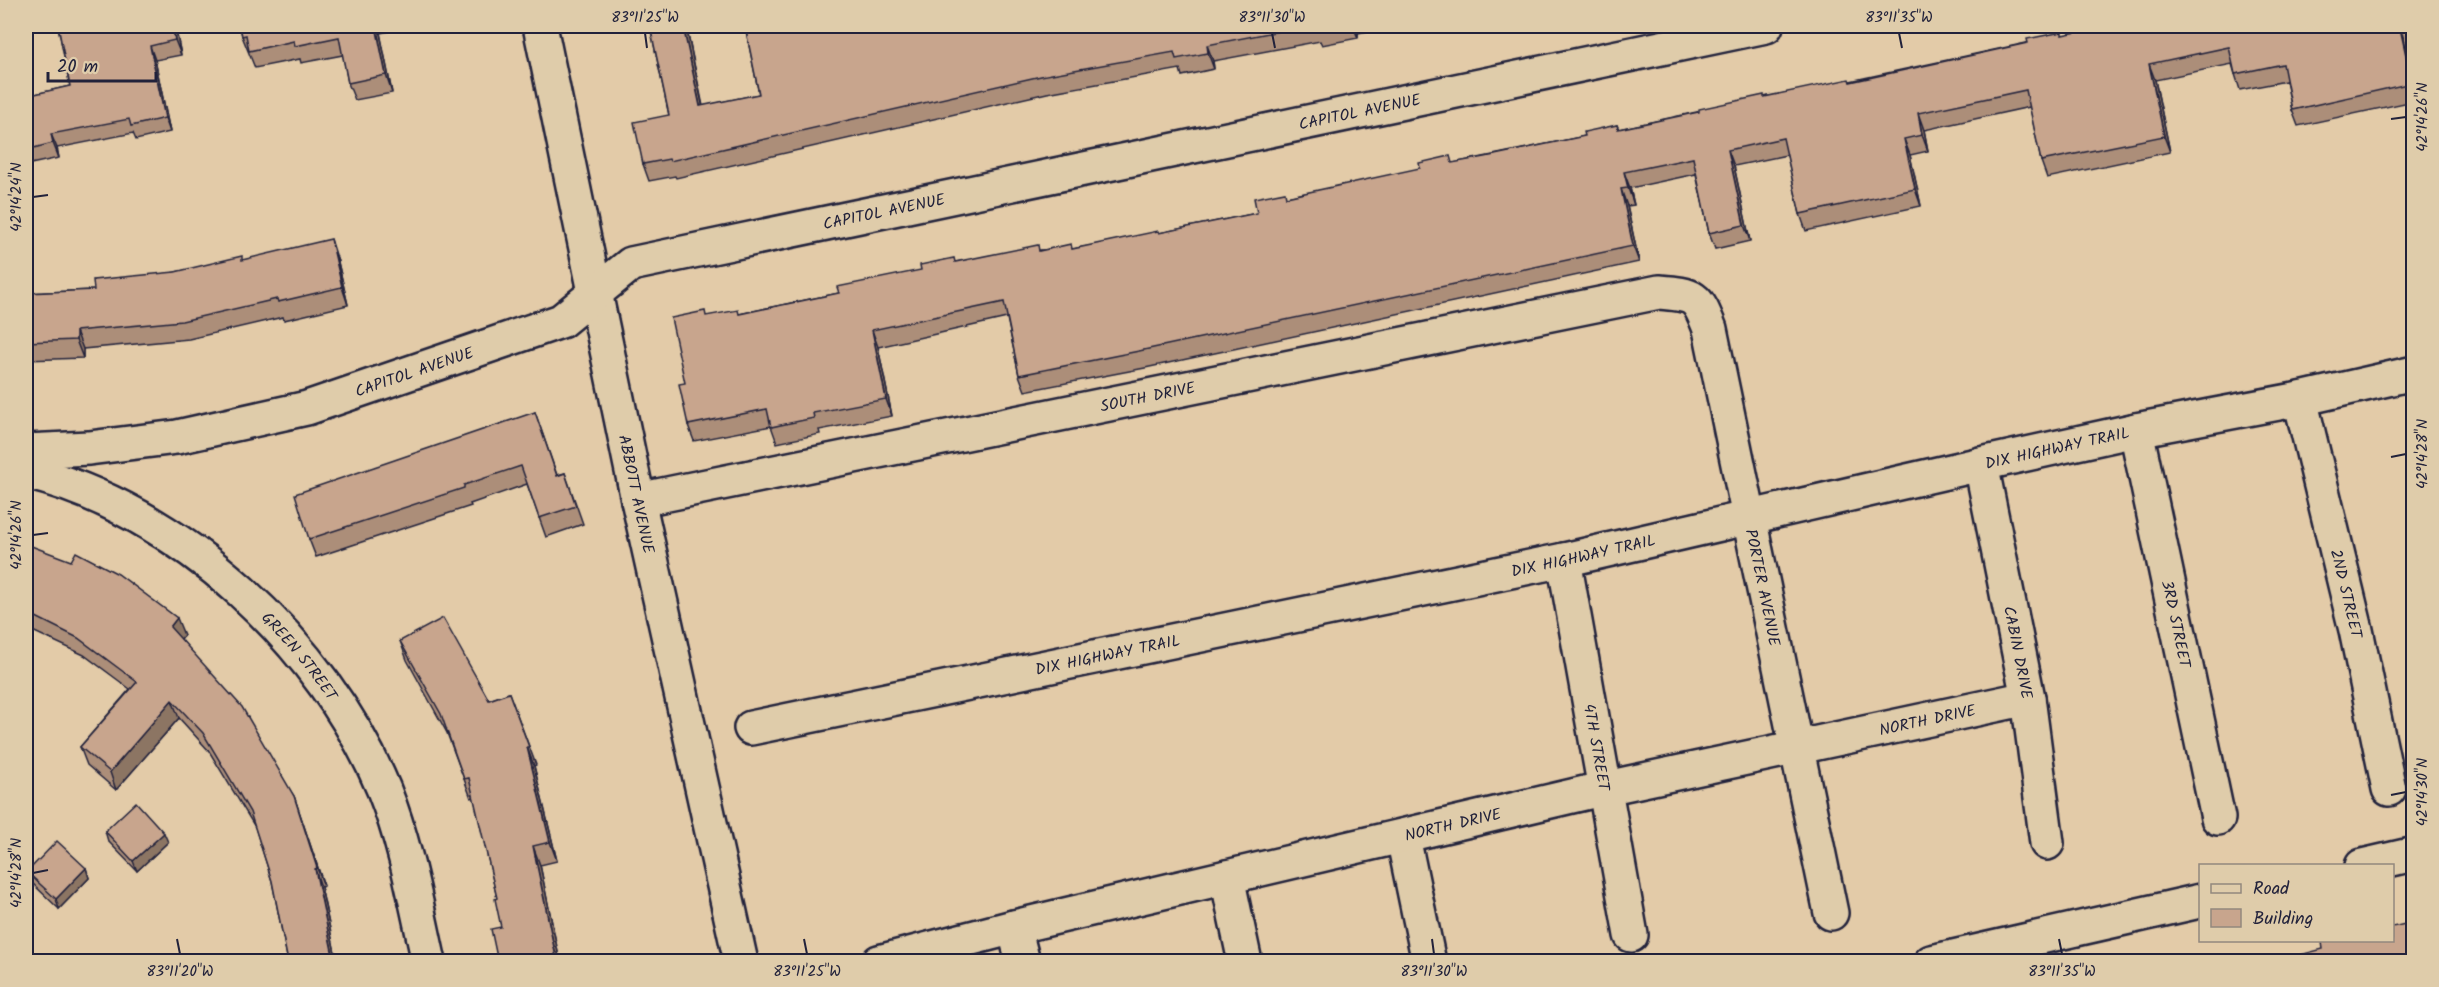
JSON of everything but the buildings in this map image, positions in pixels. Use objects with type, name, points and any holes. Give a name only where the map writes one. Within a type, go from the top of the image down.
[{"type":"street","name":"ABBOTT AVENUE","points":[[540,26],[638,500],[741,962]]},
{"type":"street","name":"CAPITOL AVENUE","points":[[26,451],[88,448],[177,437],[308,408],[561,321],[631,264],[1642,38],[1766,26]]},
{"type":"street","name":"SOUTH DRIVE","points":[[638,500],[1659,292]]},
{"type":"street","name":"PORTER AVENUE","points":[[1659,292],[1687,294],[1700,304],[1710,329],[1799,749],[1831,913]]},
{"type":"street","name":"DIX HIGHWAY TRAIL","points":[[752,728],[1564,560],[2136,430],[2300,399],[2414,374]]},
{"type":"street","name":"2ND STREET","points":[[2300,399],[2356,630],[2389,789]]},
{"type":"street","name":"3RD STREET","points":[[2136,430],[2218,818]]},
{"type":"street","name":"CABIN DRIVE","points":[[1982,464],[2028,698],[2047,843]]},
{"type":"street","name":"GREEN STREET","points":[[26,472],[79,489],[157,528],[196,554],[230,581],[279,628],[319,678],[358,739],[384,790],[406,859],[429,962]]},
{"type":"street","name":"4TH STREET","points":[[1564,560],[1631,935]]},
{"type":"street","name":"NORTH DRIVE","points":[[879,962],[1014,927],[1606,788],[1799,749],[2028,698]]},
{"type":"street","points":[[1403,837],[1429,962]]},
{"type":"street","points":[[2371,864],[2414,854]]},
{"type":"street","points":[[1227,877],[1245,962]]},
{"type":"street","points":[[1931,962],[2199,901]]},
{"type":"street","points":[[1014,927],[1023,962]]}]
